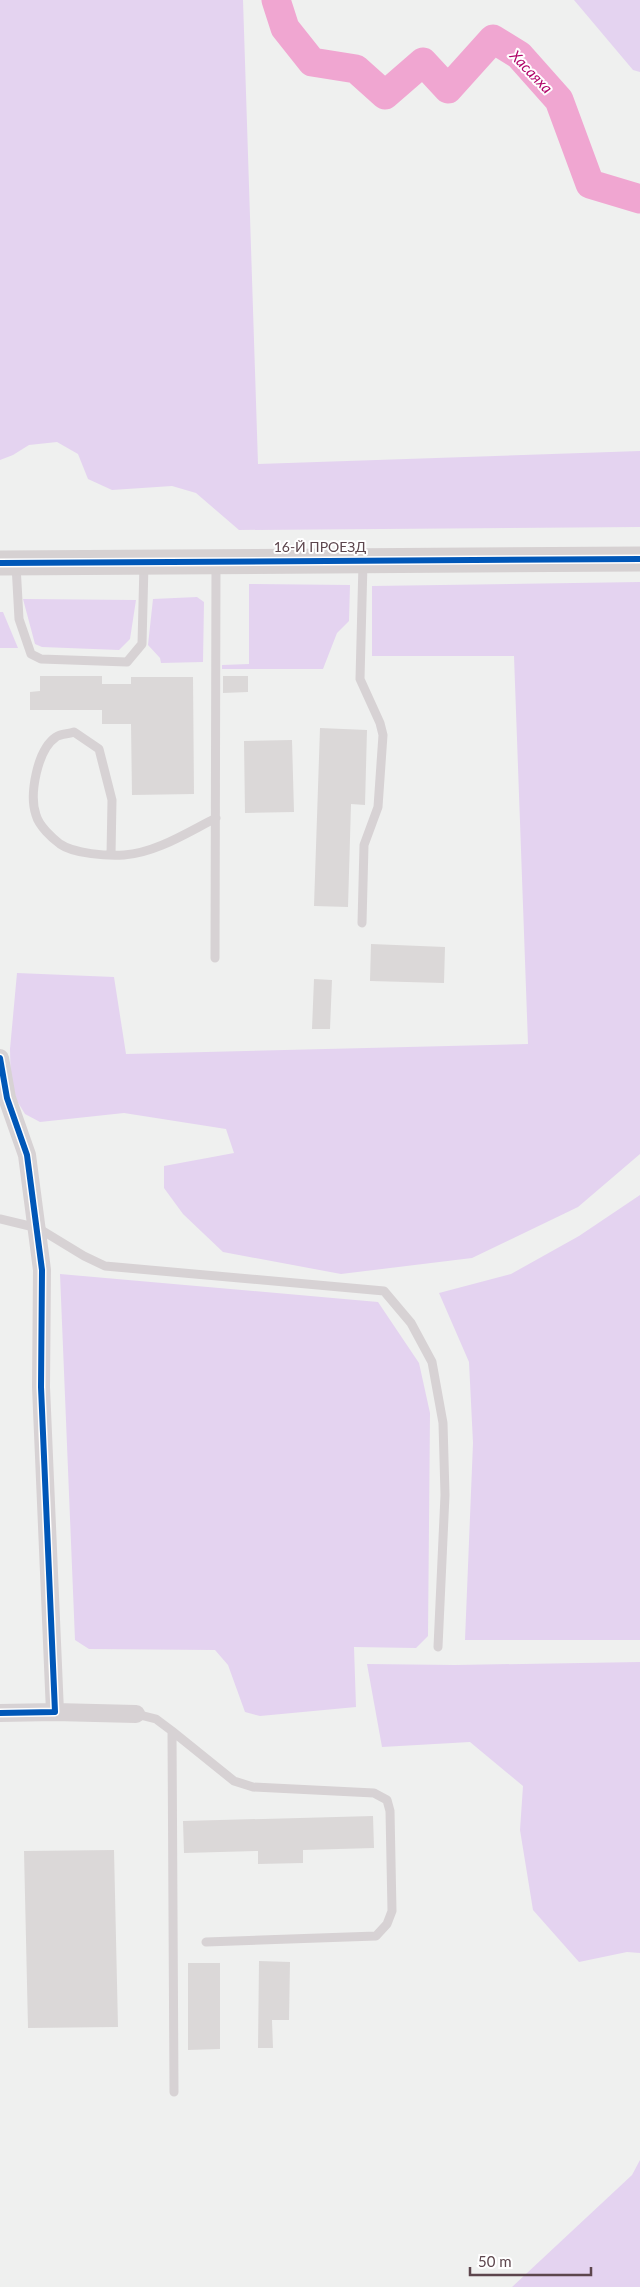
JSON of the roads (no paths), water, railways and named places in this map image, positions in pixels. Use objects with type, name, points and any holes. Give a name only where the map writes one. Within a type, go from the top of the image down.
[{"type":"street","name":"16-Й ПРОЕЗД","points":[[8,562],[640,559]]},
{"type":"street","points":[[0,1058],[7,1098],[19,1127],[27,1155],[42,1270],[40,1387],[55,1712]]},
{"type":"street","points":[[0,1713],[136,1714]]},
{"type":"lane","points":[[8,562],[19,619],[31,654],[41,659],[127,662],[142,644],[144,560]]},
{"type":"lane","points":[[215,958],[216,560]]},
{"type":"lane","points":[[362,923],[364,845],[378,807],[383,735],[380,723],[360,679],[363,560]]},
{"type":"lane","points":[[111,855],[112,800],[99,749],[74,732],[56,737],[41,756],[33,794],[36,816],[45,829],[62,846],[93,854],[111,855],[124,855],[146,851],[216,818]]},
{"type":"lane","points":[[0,1219],[38,1228],[84,1256],[105,1266],[384,1291],[411,1323],[432,1362],[443,1423],[445,1495],[438,1647]]},
{"type":"lane","points":[[136,1714],[156,1719],[234,1781],[253,1787],[374,1793],[387,1800],[390,1811],[392,1911],[387,1924],[376,1936],[206,1942]]},
{"type":"lane","points":[[172,1731],[174,2092]]},
{"type":"waterway","name":"Хасаяха","points":[[276,0],[285,28],[312,62],[356,69],[385,95],[423,62],[448,89],[493,39],[519,55],[559,100],[590,184],[640,199]]}]
